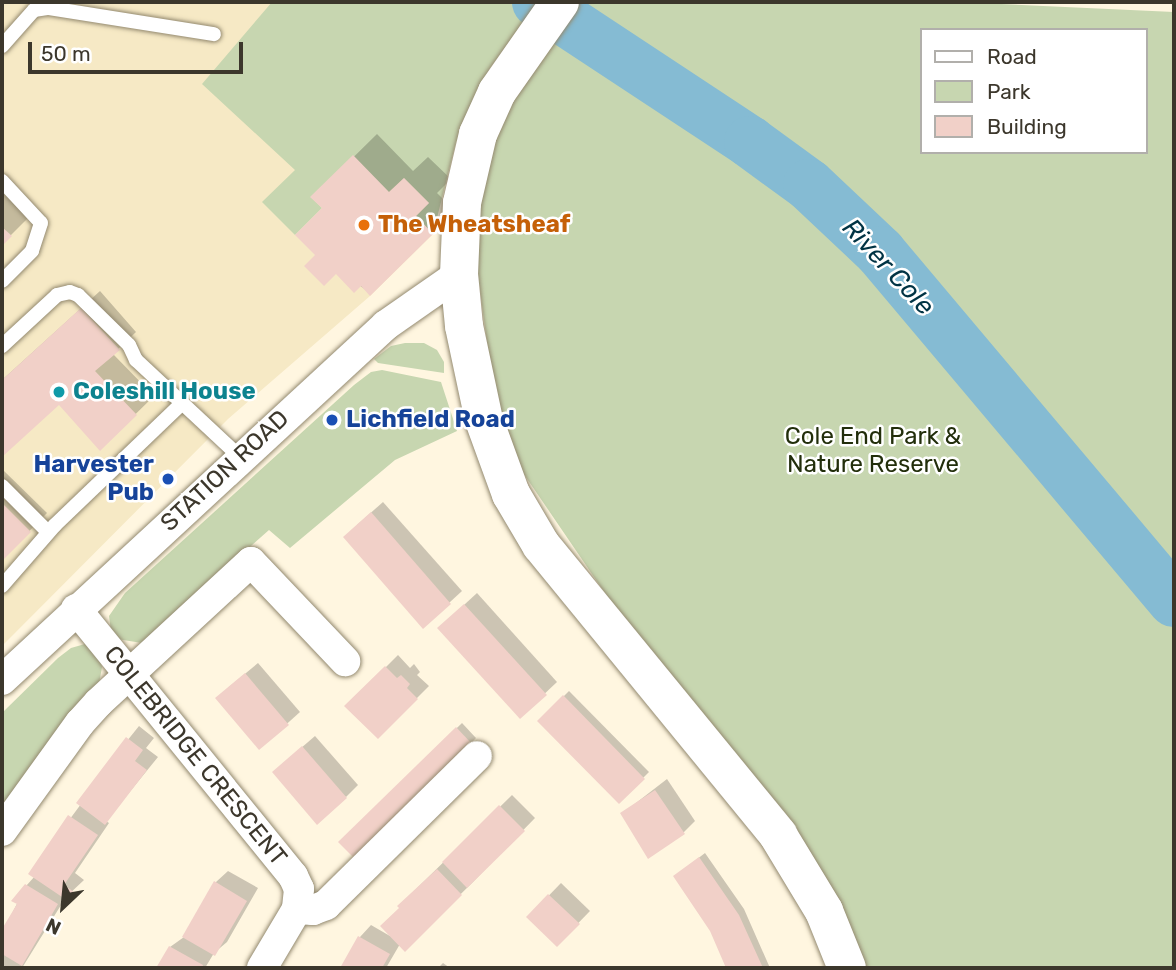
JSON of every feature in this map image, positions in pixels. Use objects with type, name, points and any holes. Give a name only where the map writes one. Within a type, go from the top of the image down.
[{"type":"main road","points":[[561,2],[497,92],[478,134],[462,203],[459,274],[472,374],[497,464],[524,518],[569,580],[778,835],[818,900],[847,968]]},
{"type":"street","name":"STATION ROAD","points":[[9,669],[386,325],[459,274]]},
{"type":"street","points":[[2,831],[80,723],[128,673],[251,562],[345,661]]},
{"type":"street","name":"COLEBRIDGE CRESCENT","points":[[76,608],[293,876],[299,889],[298,909]]},
{"type":"street","points":[[262,968],[298,909],[313,910],[326,905],[477,756]]},
{"type":"lane","points":[[2,46],[34,10],[49,8],[214,34]]},
{"type":"lane","points":[[2,181],[41,223],[32,251],[2,281]]},
{"type":"lane","points":[[2,346],[57,295],[70,292],[86,301],[129,345],[136,360],[240,457]]},
{"type":"lane","points":[[2,586],[48,532],[182,403]]},
{"type":"lane","points":[[2,486],[48,532]]},
{"type":"shaded area","points":[[2,2],[317,2],[440,134],[433,234],[370,296],[228,419],[2,646]]},
{"type":"green space","points":[[272,2],[539,2],[490,68],[456,142],[433,234],[416,216],[429,203],[404,178],[389,192],[311,197],[322,208],[295,235],[262,202],[295,170],[202,84]]},
{"type":"green space","name":"Cole End Park & Nature Reserve","points":[[573,2],[957,2],[1174,12],[1174,968],[867,968],[840,902],[624,621],[517,464],[495,401],[474,246],[478,190],[504,108]]},
{"type":"green space","points":[[424,343],[437,350],[444,362],[444,373],[378,363],[374,359],[391,346]]},
{"type":"green space","points":[[382,370],[441,382],[457,431],[395,460],[290,548],[269,530],[142,643],[117,639],[111,631],[109,616],[125,593],[354,385],[371,372]]},
{"type":"green space","points":[[85,644],[99,656],[102,667],[99,684],[2,809],[2,713],[58,658],[71,648]]},
{"type":"building","name":"The Wheatsheaf","points":[[353,155],[389,192],[404,178],[429,203],[416,216],[433,234],[370,296],[361,286],[354,293],[336,274],[324,286],[304,266],[315,255],[295,235],[322,208],[310,197]]},
{"type":"building","points":[[2,227],[12,236],[2,246]]},
{"type":"building","name":"Coleshill House","points":[[81,308],[120,350],[95,371],[137,415],[100,451],[59,405],[2,457],[2,380]]},
{"type":"building","points":[[2,503],[31,532],[2,561]]},
{"type":"building","points":[[371,512],[451,604],[423,629],[343,537]]},
{"type":"building","points":[[464,604],[547,695],[520,719],[437,628]]},
{"type":"building","points":[[385,666],[397,678],[401,675],[410,684],[407,688],[418,699],[378,739],[344,706]]},
{"type":"building","points":[[245,673],[289,725],[259,750],[215,698]]},
{"type":"building","points":[[563,695],[645,779],[619,804],[537,721]]},
{"type":"building","points":[[456,727],[472,744],[355,859],[338,842]]},
{"type":"building","points":[[126,737],[143,750],[135,761],[147,770],[105,825],[76,803]]},
{"type":"building","points":[[302,746],[347,798],[317,825],[272,772]]},
{"type":"building","points":[[655,790],[685,834],[648,859],[620,813]]},
{"type":"building","points":[[499,805],[525,831],[467,888],[442,862]]},
{"type":"building","points":[[68,815],[98,835],[64,885],[74,892],[68,901],[28,874]]},
{"type":"building","points":[[699,857],[739,915],[763,968],[726,968],[710,931],[673,876]]},
{"type":"building","points":[[437,869],[462,895],[405,952],[380,926],[399,908],[397,906]]},
{"type":"building","points":[[214,881],[247,901],[215,956],[182,937]]},
{"type":"building","points":[[25,884],[58,904],[22,966],[2,954],[2,929],[17,904],[11,901]]},
{"type":"building","points":[[548,894],[580,924],[557,947],[526,917]]},
{"type":"building","points":[[358,936],[390,954],[382,968],[340,968]]},
{"type":"building","points":[[169,946],[203,965],[202,968],[156,968]]},
{"type":"waterway","name":"River Cole","points":[[538,2],[750,142],[809,185],[880,252],[1174,601]]},
{"type":"place","name":"The Wheatsheaf","points":[[364,225]]},
{"type":"place","name":"Coleshill House","points":[[59,392]]},
{"type":"place","name":"Lichfield Road","points":[[332,420]]},
{"type":"place","name":"Harvester Pub","points":[[168,479]]}]
